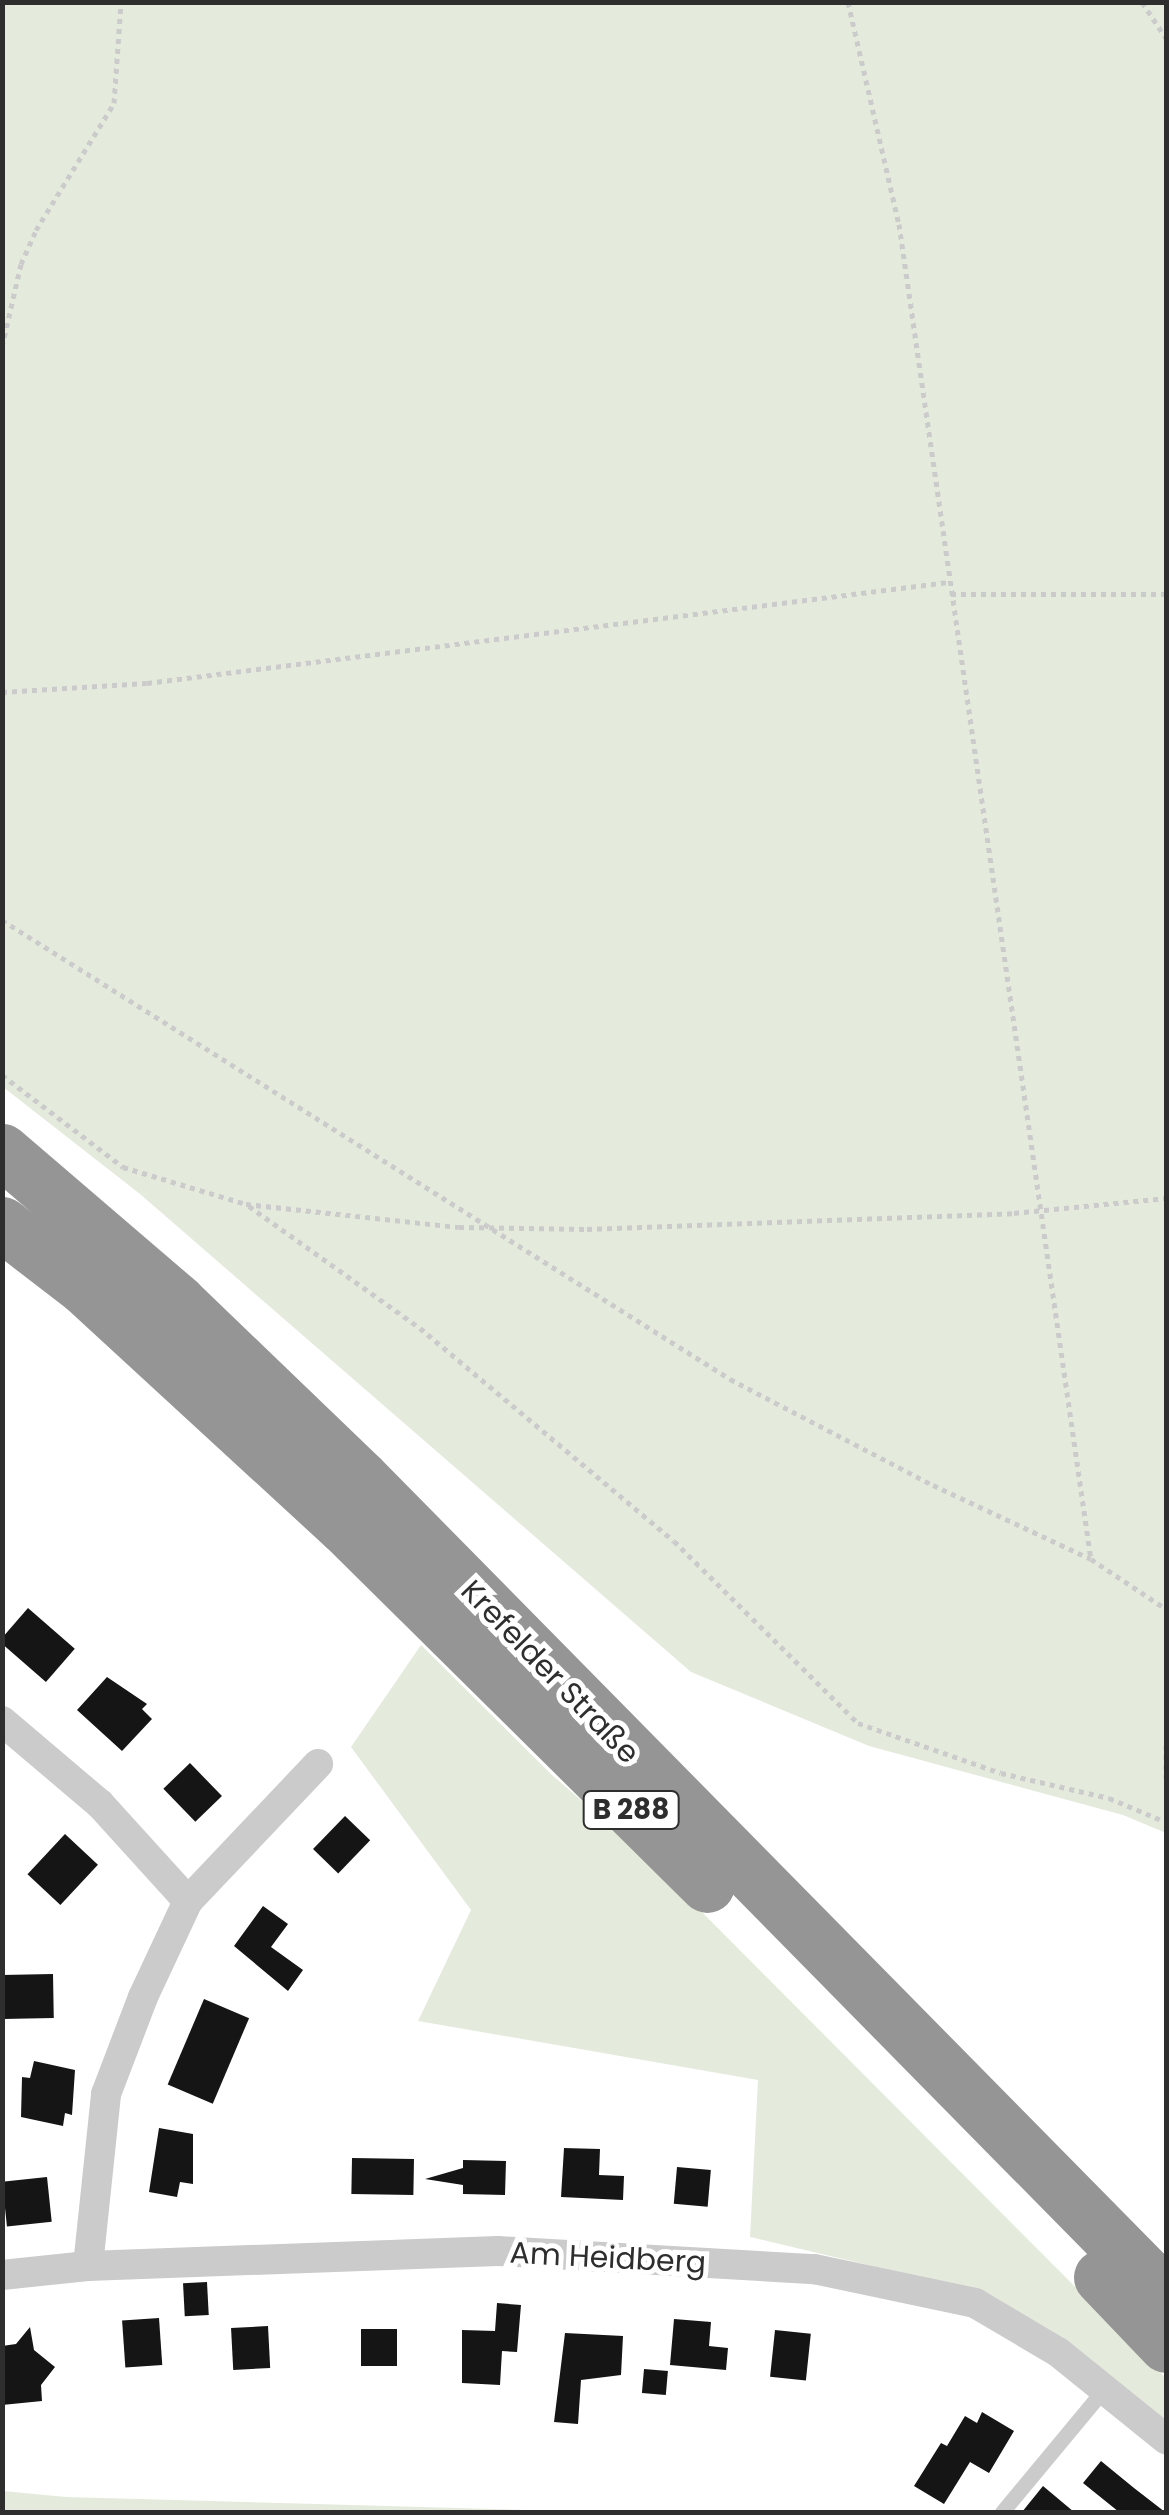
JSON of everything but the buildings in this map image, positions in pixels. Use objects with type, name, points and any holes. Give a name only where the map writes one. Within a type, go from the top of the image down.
[{"type":"highway","name":"Krefelder Straße","points":[[2,1151],[178,1302],[362,1478],[1166,2295]]},
{"type":"highway","name":"Krefelder Straße","points":[[2,1224],[84,1288],[345,1527],[1166,2344]]},
{"type":"street","points":[[2,1720],[100,1804],[188,1902]]},
{"type":"street","points":[[88,2266],[106,2094],[188,1902],[318,1764]]},
{"type":"street","name":"Am Heidberg","points":[[2,2275],[88,2266],[498,2252],[814,2269],[975,2303],[1058,2352],[1166,2439]]},
{"type":"lane","points":[[1002,2512],[1104,2389]]},
{"type":"path","points":[[2,348],[21,264],[36,230],[114,104],[120,2]]},
{"type":"path","points":[[848,2],[898,224],[991,895],[1046,1210],[1092,1558]]},
{"type":"path","points":[[1142,2],[1166,38]]},
{"type":"path","points":[[2,692],[166,681],[950,582]]},
{"type":"path","points":[[950,594],[1166,594]]},
{"type":"path","points":[[2,920],[497,1228],[730,1379],[933,1486],[1092,1558],[1166,1609]]},
{"type":"path","points":[[2,1075],[122,1167],[246,1204],[497,1228],[1046,1210],[1166,1198]]},
{"type":"path","points":[[246,1204],[420,1328],[674,1542],[858,1724],[1000,1772],[1109,1798],[1166,1822]]},
{"type":"path","points":[[1166,1744],[1166,1778]]},
{"type":"green space","points":[[2,3],[1166,3],[1166,1833],[1123,1815],[869,1746],[691,1672],[140,1194],[3,1087]]},
{"type":"green space","points":[[421,1645],[552,1775],[648,1858],[1166,2378],[1166,2426],[935,2281],[750,2237],[758,2080],[418,2021],[471,1910],[351,1747]]},
{"type":"green space","points":[[3,2491],[66,2497],[599,2512],[3,2512]]}]
